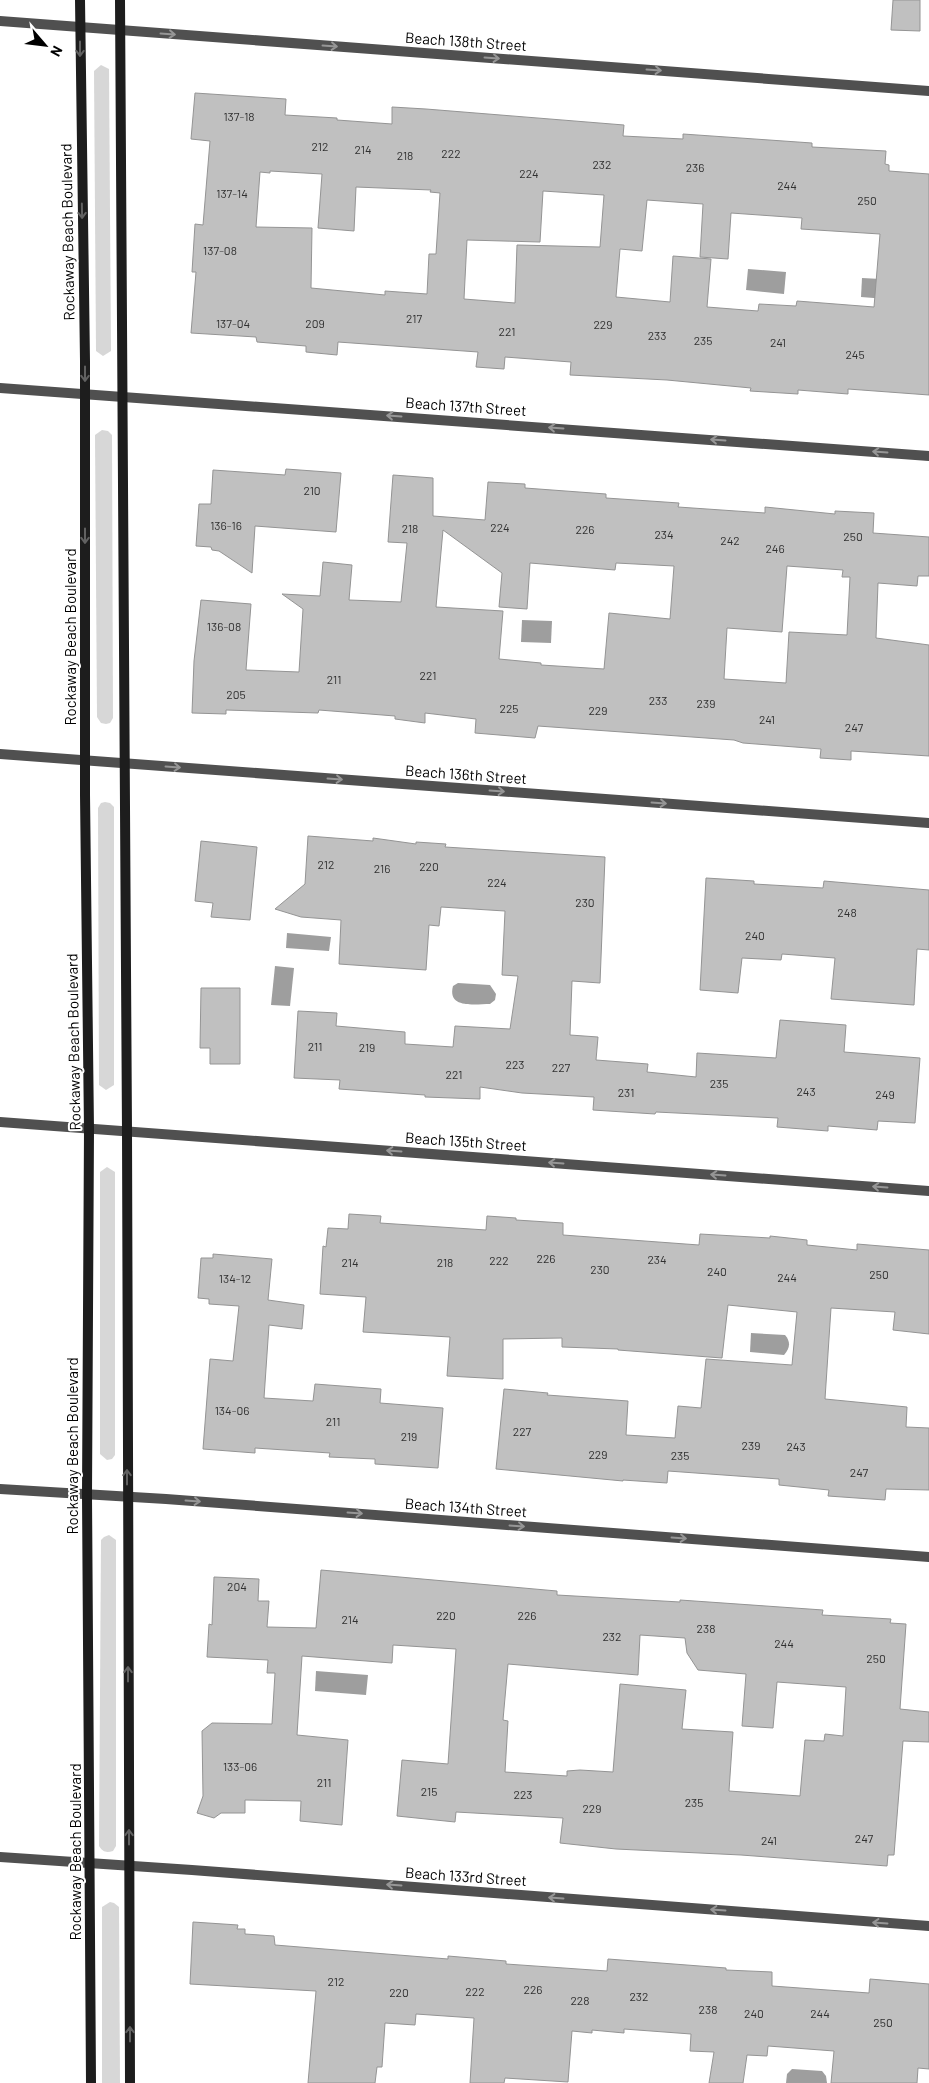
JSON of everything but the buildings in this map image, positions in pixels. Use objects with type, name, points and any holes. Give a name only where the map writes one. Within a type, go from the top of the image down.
[{"type":"street","name":"Rockaway Beach Boulevard","points":[[80,0],[85,393],[89,1129],[87,1495],[91,2083]]},
{"type":"street","points":[[120,0],[127,1131],[130,2083]]},
{"type":"street","name":"Beach 138th Street","points":[[0,21],[929,91]]},
{"type":"street","name":"Beach 137th Street","points":[[0,388],[929,456]]},
{"type":"street","name":"Beach 136th Street","points":[[0,754],[929,822]]},
{"type":"street","name":"Beach 135th Street","points":[[0,1122],[929,1191]]},
{"type":"street","name":"Beach 134th Street","points":[[0,1489],[929,1557]]},
{"type":"street","name":"Beach 133rd Street","points":[[0,1857],[929,1926]]},
{"type":"shaded area","points":[[101,65],[109,69],[111,351],[103,356],[96,351],[94,71]]},
{"type":"shaded area","points":[[748,269],[786,272],[784,294],[746,290]]},
{"type":"shaded area","points":[[862,278],[900,280],[899,300],[861,297]]},
{"type":"shaded area","points":[[102,430],[108,431],[112,435],[113,718],[110,723],[106,724],[101,723],[97,717],[95,435]]},
{"type":"shaded area","points":[[522,620],[552,621],[551,643],[521,642]]},
{"type":"shaded area","points":[[101,803],[110,803],[114,807],[114,1085],[106,1090],[99,1085],[98,808]]},
{"type":"shaded area","points":[[287,933],[331,937],[329,951],[286,948]]},
{"type":"shaded area","points":[[275,966],[294,968],[290,1006],[271,1005]]},
{"type":"shaded area","points":[[458,983],[490,985],[496,994],[495,1000],[490,1004],[464,1004],[458,1002],[454,999],[452,993],[453,986]]},
{"type":"shaded area","points":[[107,1167],[115,1172],[115,1455],[112,1459],[107,1460],[100,1454],[100,1172]]},
{"type":"shaded area","points":[[751,1333],[785,1335],[789,1343],[788,1350],[784,1355],[750,1352]]},
{"type":"shaded area","points":[[109,1535],[116,1540],[116,1846],[113,1851],[108,1852],[103,1851],[99,1846],[101,1540]]},
{"type":"shaded area","points":[[316,1671],[368,1675],[366,1695],[315,1691]]},
{"type":"shaded area","points":[[110,1902],[119,1907],[120,2083],[102,2083],[102,1907]]},
{"type":"shaded area","points":[[792,2069],[822,2071],[826,2076],[827,2083],[786,2083],[787,2074]]}]
